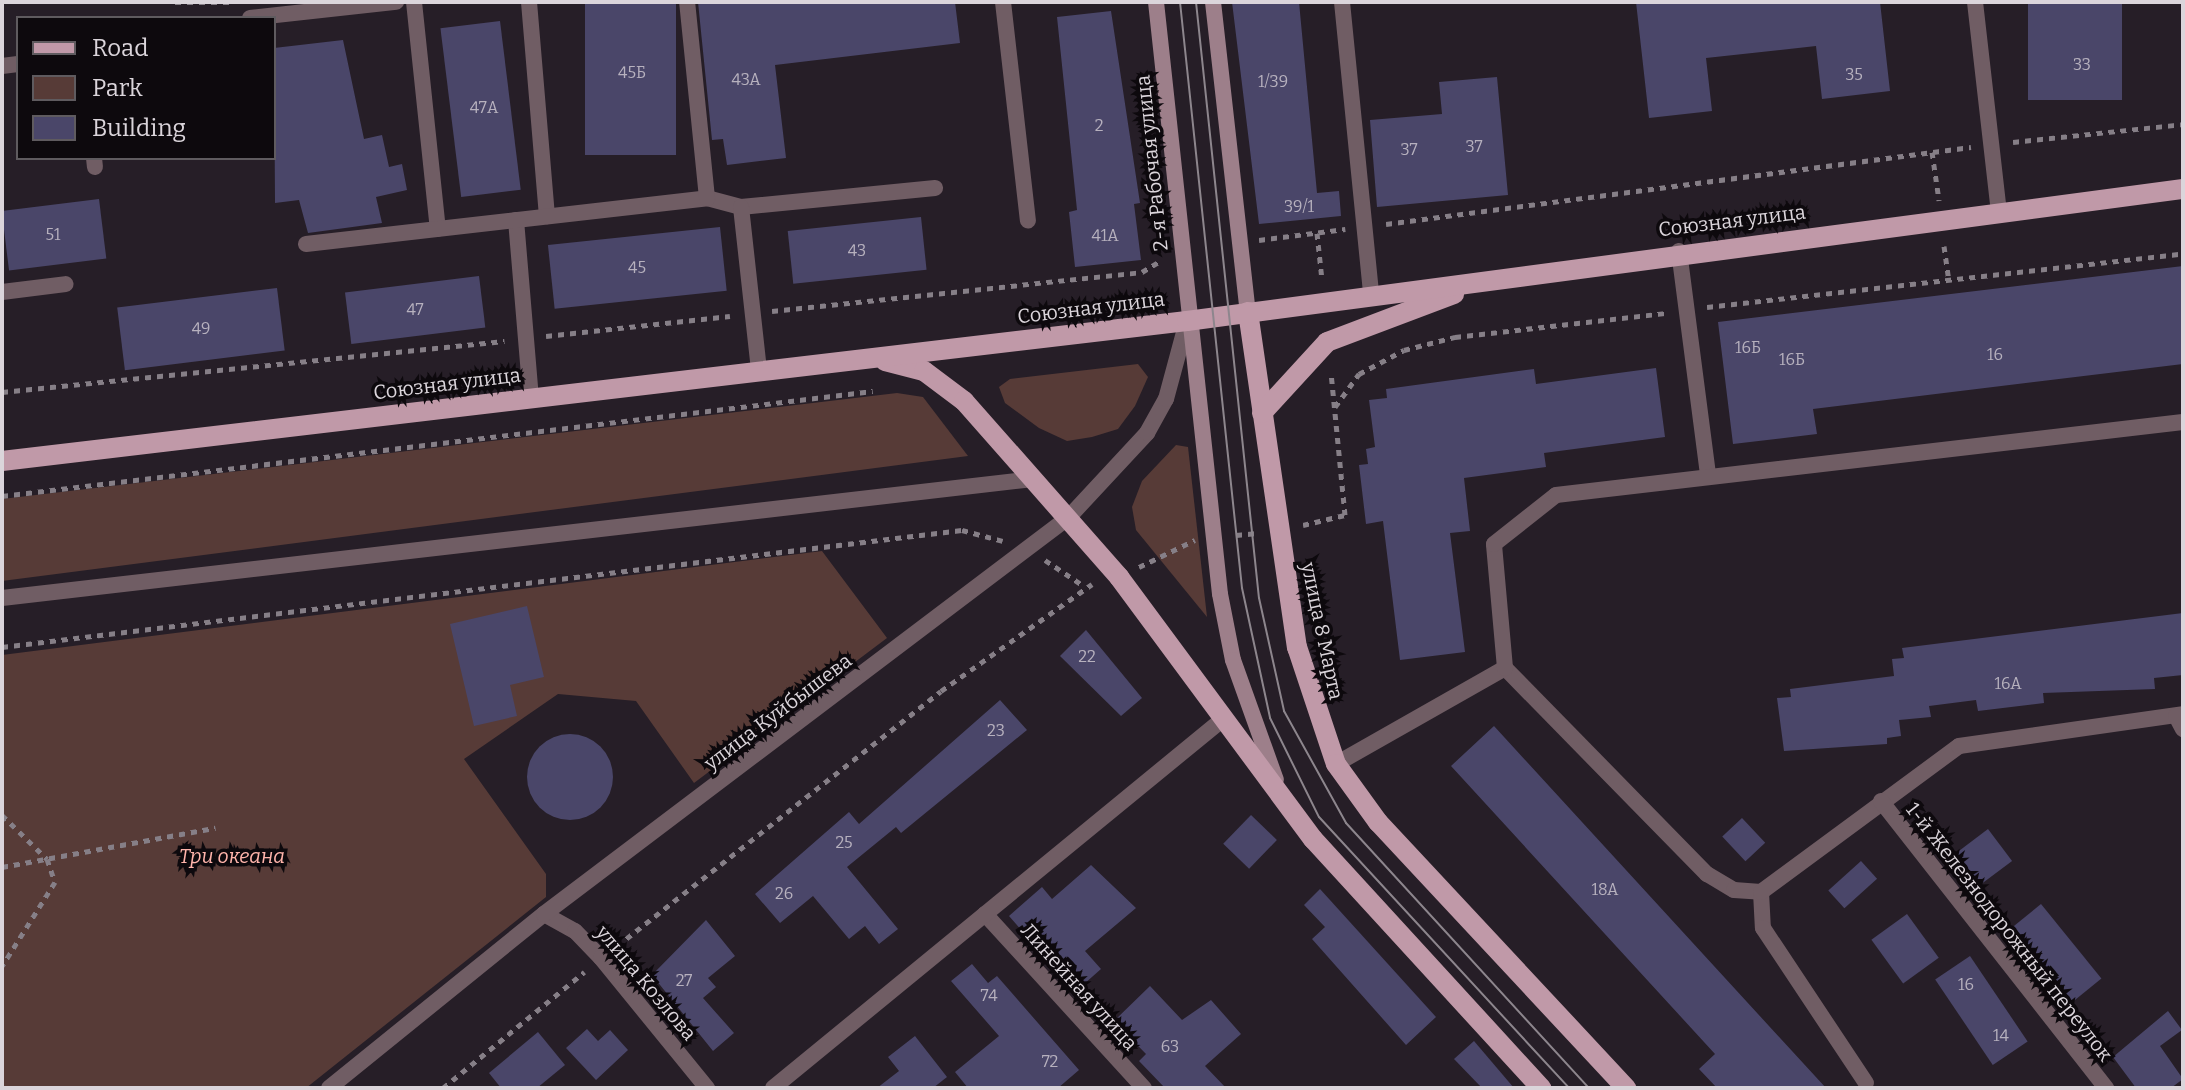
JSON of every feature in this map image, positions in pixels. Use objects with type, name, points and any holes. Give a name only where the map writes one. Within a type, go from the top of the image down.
[{"type":"main road","name":"2-я Рабочая улица","points":[[1156,2],[1187,321]]},
{"type":"main road","points":[[1213,2],[1248,312]]},
{"type":"main road","name":"Союзная улица","points":[[2,461],[1187,321],[1679,251],[2183,189]]},
{"type":"main road","points":[[1262,413],[1327,342],[1428,301],[1547,270]]},
{"type":"main road","name":"улица 8 Марта","points":[[1248,312],[1297,647],[1336,764],[1378,822],[1626,1088]]},
{"type":"main road","points":[[1187,321],[1233,660],[1286,804]]},
{"type":"main road","points":[[873,358],[939,380],[1069,517],[1286,804],[1541,1088]]},
{"type":"street","points":[[268,16],[396,2]]},
{"type":"street","points":[[414,2],[438,229]]},
{"type":"street","points":[[529,2],[547,216]]},
{"type":"street","points":[[687,2],[707,198]]},
{"type":"street","points":[[1003,2],[1028,221]]},
{"type":"street","points":[[1342,2],[1371,295]]},
{"type":"street","points":[[1975,2],[1999,212]]},
{"type":"street","points":[[306,244],[707,198],[741,207],[935,188]]},
{"type":"street","points":[[741,207],[759,371]]},
{"type":"street","points":[[516,220],[531,398]]},
{"type":"street","points":[[1679,251],[1708,475]]},
{"type":"street","points":[[2,292],[66,284]]},
{"type":"street","name":"улица Куйбышева","points":[[329,1088],[544,914],[1069,517],[1147,433],[1166,399],[1187,321]]},
{"type":"street","points":[[2181,720],[1959,746],[1761,892],[1734,890],[1707,874],[1505,668],[1494,544],[1556,495],[2183,422]]},
{"type":"street","points":[[2,598],[1033,479]]},
{"type":"street","points":[[1336,764],[1505,668]]},
{"type":"street","points":[[773,1088],[1223,719]]},
{"type":"street","name":"1-й Железнодорожный переулок","points":[[1881,801],[2106,1088]]},
{"type":"street","points":[[1761,892],[1763,928],[1866,1083]]},
{"type":"street","name":"улица Козлова","points":[[544,914],[575,931],[601,958],[707,1088]]},
{"type":"street","name":"Линейная улица","points":[[985,914],[1144,1088]]},
{"type":"path","points":[[175,2],[233,2]]},
{"type":"path","points":[[1251,235],[1362,227],[1991,144],[2183,124]]},
{"type":"path","points":[[2,392],[1142,272],[1158,265],[1164,251]]},
{"type":"path","points":[[1335,407],[1359,374],[1404,350],[1455,337],[2183,254]]},
{"type":"path","points":[[2,496],[873,391]]},
{"type":"path","points":[[2,647],[962,530],[1028,548],[1084,586],[601,958],[443,1088]]},
{"type":"path","points":[[2,815],[47,859],[55,882],[2,966]]},
{"type":"path","points":[[2,867],[215,828]]},
{"type":"green space","points":[[1138,364],[1148,377],[1135,406],[1118,429],[1092,437],[1067,441],[1039,428],[1005,403],[999,387],[1010,379]]},
{"type":"green space","points":[[897,393],[923,397],[968,456],[2,581],[2,499]]},
{"type":"green space","points":[[1176,445],[1188,447],[1207,617],[1136,530],[1132,507],[1142,481]]},
{"type":"green space","name":"Три океана","points":[[822,551],[887,638],[694,783],[636,701],[558,694],[464,759],[546,874],[546,897],[306,1088],[2,1088],[2,655]]},
{"type":"building","points":[[585,2],[676,2],[676,155],[585,155]]},
{"type":"building","points":[[698,2],[955,2],[960,43],[775,65],[786,158],[727,165],[723,139],[712,140]]},
{"type":"building","points":[[1232,2],[1299,2],[1317,193],[1339,191],[1341,216],[1259,224]]},
{"type":"building","points":[[1636,2],[1880,2],[1890,91],[1822,99],[1816,46],[1706,58],[1712,111],[1649,118]]},
{"type":"building","points":[[2028,2],[2122,2],[2122,100],[2028,100]]},
{"type":"building","points":[[1111,11],[1140,203],[1134,204],[1141,260],[1075,267],[1069,212],[1077,210],[1057,17]]},
{"type":"building","points":[[500,21],[521,190],[461,197],[440,28]]},
{"type":"building","points":[[343,40],[364,139],[382,135],[389,167],[402,164],[407,190],[376,197],[382,223],[308,233],[299,200],[275,203],[276,48]]},
{"type":"building","points":[[1497,77],[1508,195],[1377,207],[1370,120],[1442,114],[1439,82]]},
{"type":"building","points":[[99,199],[106,259],[9,270],[2,211]]},
{"type":"building","points":[[921,217],[927,270],[793,284],[788,231]]},
{"type":"building","points":[[720,227],[727,291],[555,309],[548,245]]},
{"type":"building","points":[[2183,266],[2183,364],[1813,409],[1817,434],[1733,444],[1718,322]]},
{"type":"building","points":[[479,276],[485,328],[351,344],[345,292]]},
{"type":"building","points":[[277,288],[285,351],[125,370],[117,308]]},
{"type":"building","points":[[1656,368],[1665,437],[1544,453],[1546,467],[1464,478],[1470,531],[1450,533],[1465,652],[1400,660],[1383,521],[1366,524],[1359,465],[1368,464],[1366,449],[1375,447],[1369,400],[1387,398],[1386,389],[1534,369],[1536,384]]},
{"type":"building","points":[[527,606],[544,677],[510,685],[517,716],[474,726],[450,624]]},
{"type":"building","points":[[2183,613],[2183,675],[2154,678],[2155,689],[2043,693],[2044,703],[1978,711],[1976,700],[1929,706],[1931,717],[1899,720],[1901,736],[1887,738],[1887,744],[1784,751],[1777,698],[1791,697],[1790,689],[1894,676],[1892,659],[1904,658],[1902,648]]},
{"type":"building","points":[[1086,630],[1142,698],[1121,716],[1060,656]]},
{"type":"building","points":[[1000,700],[1027,730],[901,833],[896,827],[847,867],[898,929],[879,944],[865,926],[849,939],[813,896],[780,923],[755,894],[849,812],[859,824]]},
{"type":"building","points":[[1494,726],[1826,1088],[1717,1088],[1699,1069],[1715,1054],[1451,766]]},
{"type":"building","points":[[570,734],[586,738],[600,747],[609,761],[613,777],[609,793],[600,807],[586,816],[570,820],[554,816],[540,807],[531,793],[527,777],[531,761],[540,747],[554,738]]},
{"type":"building","points":[[1251,815],[1277,840],[1249,869],[1223,844]]},
{"type":"building","points":[[1742,818],[1765,843],[1745,861],[1722,836]]},
{"type":"building","points":[[1988,829],[2012,861],[1979,886],[1955,854]]},
{"type":"building","points":[[1861,861],[1877,879],[1844,908],[1828,890]]},
{"type":"building","points":[[1091,865],[1136,908],[1085,951],[1101,969],[1075,992],[1009,916],[1042,887],[1052,899]]},
{"type":"building","points":[[1320,889],[1436,1017],[1406,1045],[1312,939],[1325,927],[1304,905]]},
{"type":"building","points":[[2041,904],[2101,979],[2072,1003],[2011,928]]},
{"type":"building","points":[[1907,914],[1939,958],[1903,984],[1871,940]]},
{"type":"building","points":[[706,920],[735,956],[708,978],[716,987],[703,998],[734,1033],[713,1051],[652,975]]},
{"type":"building","points":[[1970,956],[2028,1041],[1993,1065],[1935,979]]},
{"type":"building","points":[[972,964],[988,983],[997,976],[1079,1070],[1058,1088],[968,1088],[955,1072],[999,1036],[951,981]]},
{"type":"building","points":[[1150,986],[1182,1020],[1211,1000],[1241,1034],[1205,1066],[1226,1088],[1165,1088],[1139,1061],[1146,1054],[1114,1021]]},
{"type":"building","points":[[2168,1011],[2182,1030],[2160,1046],[2183,1079],[2171,1088],[2136,1088],[2113,1057]]},
{"type":"building","points":[[587,1029],[598,1041],[610,1030],[628,1050],[596,1080],[566,1048]]},
{"type":"building","points":[[538,1032],[565,1065],[537,1088],[501,1088],[489,1073]]},
{"type":"building","points":[[915,1036],[947,1077],[933,1088],[877,1088],[899,1071],[888,1057]]},
{"type":"building","points":[[1474,1041],[1514,1088],[1482,1088],[1454,1059]]},
{"type":"tram line","points":[[1180,2],[1242,588],[1270,718],[1319,817],[1569,1088]]},
{"type":"tram line","points":[[1196,2],[1259,598],[1284,711],[1346,823],[1589,1088]]}]
